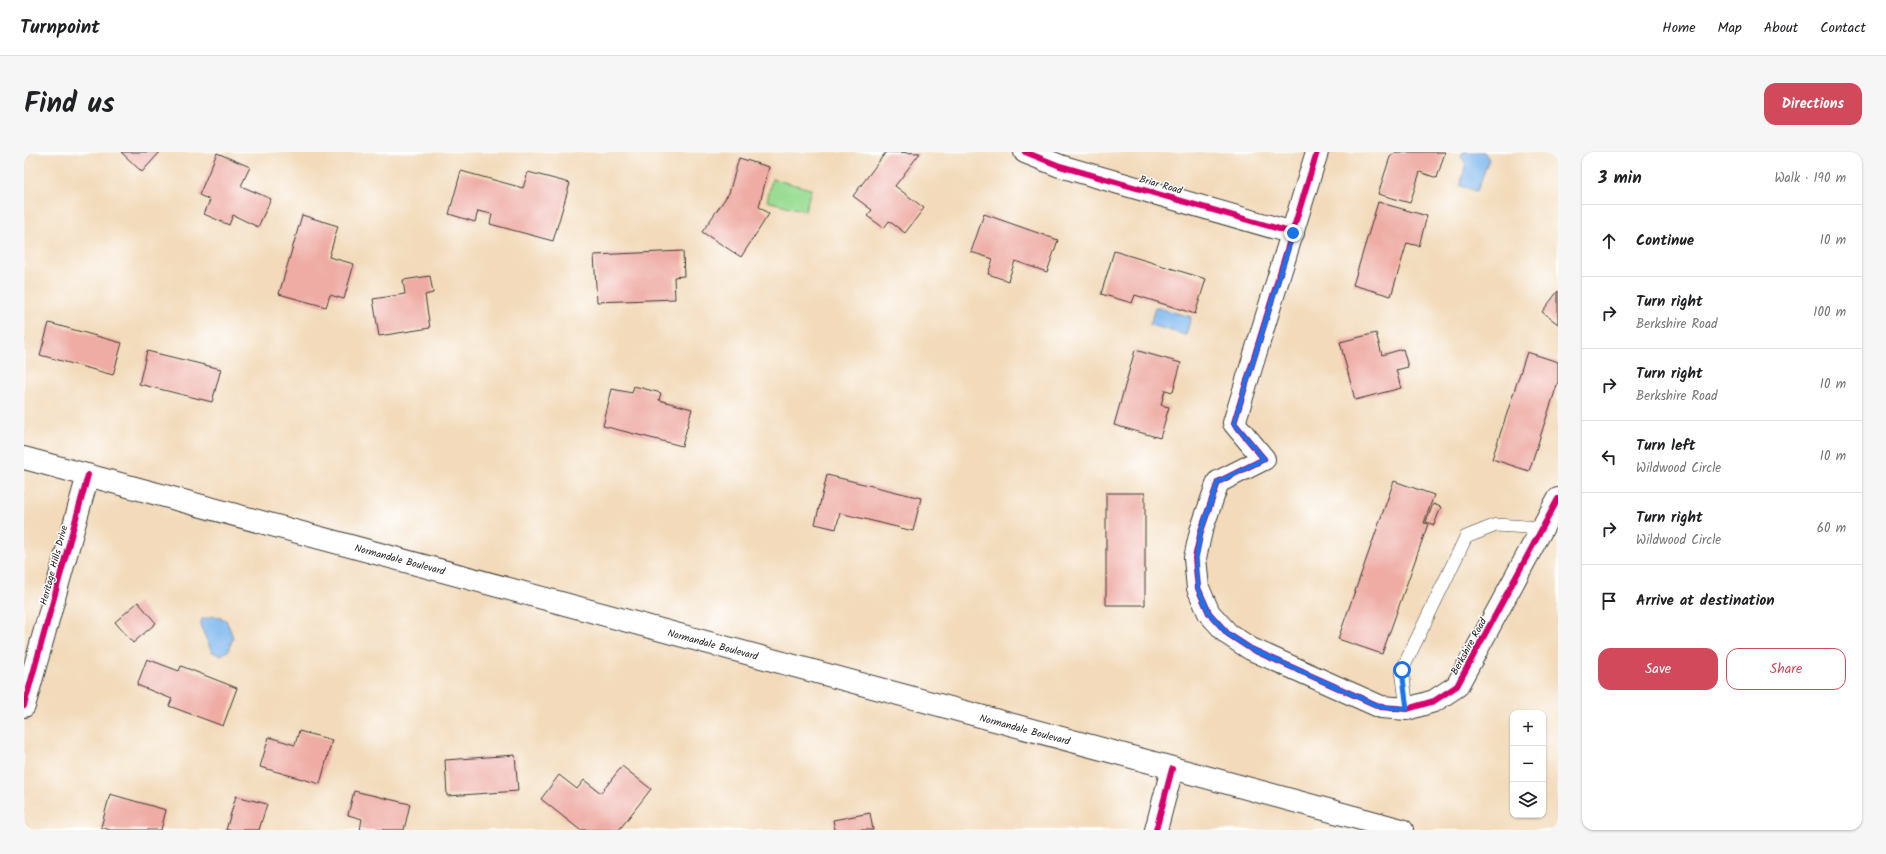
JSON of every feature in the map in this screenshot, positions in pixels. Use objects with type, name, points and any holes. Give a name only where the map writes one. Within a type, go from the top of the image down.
[{"type":"street","name":"Briar Road","points":[[1025,152],[1060,166],[1293,233]]},
{"type":"street","points":[[1293,233],[1317,152]]},
{"type":"street","name":"Berkshire Road","points":[[1293,233],[1234,423],[1264,459],[1218,482],[1201,531],[1196,558],[1198,588],[1209,613],[1228,634],[1251,649],[1381,707],[1407,709],[1434,701],[1457,686],[1544,528],[1558,499]]},
{"type":"street","name":"Normandale Boulevard","points":[[24,458],[1402,830]]},
{"type":"street","name":"Heritage Hills Drive","points":[[24,706],[88,475]]},
{"type":"street","points":[[1156,830],[1172,769]]},
{"type":"lane","points":[[1407,709],[1402,670],[1466,537],[1496,525],[1544,528]]},
{"type":"green space","points":[[772,179],[811,189],[805,211],[767,201]]},
{"type":"water","points":[[1463,152],[1484,152],[1489,159],[1477,191],[1460,186],[1466,163],[1461,157]]},
{"type":"water","points":[[1155,307],[1191,317],[1186,335],[1150,325]]},
{"type":"water","points":[[215,616],[226,620],[233,637],[229,650],[221,655],[212,652],[200,625],[202,619]]},
{"type":"building","points":[[121,152],[160,152],[142,172]]},
{"type":"building","points":[[886,152],[920,153],[895,186],[924,208],[905,233],[889,221],[884,228],[867,216],[872,210],[853,196]]},
{"type":"building","points":[[1396,152],[1445,152],[1437,178],[1420,172],[1410,203],[1378,194],[1390,157]]},
{"type":"building","points":[[217,153],[250,167],[241,186],[271,199],[258,227],[233,215],[229,225],[204,214],[210,200],[199,195]]},
{"type":"building","points":[[739,158],[769,167],[759,207],[769,214],[741,257],[702,232],[729,193]]},
{"type":"building","points":[[461,171],[523,188],[528,172],[570,183],[553,241],[490,224],[492,214],[478,211],[475,222],[449,214]]},
{"type":"building","points":[[1378,202],[1427,216],[1419,246],[1407,243],[1391,296],[1353,285]]},
{"type":"building","points":[[984,214],[1058,240],[1047,272],[1015,261],[1008,281],[988,274],[993,259],[971,252]]},
{"type":"building","points":[[302,215],[338,226],[329,257],[354,264],[344,299],[330,295],[326,307],[279,294]]},
{"type":"building","points":[[683,251],[684,276],[674,277],[675,299],[597,302],[594,255]]},
{"type":"building","points":[[1114,251],[1206,279],[1195,314],[1135,295],[1132,303],[1101,294]]},
{"type":"building","points":[[430,276],[433,293],[425,295],[430,328],[379,336],[373,299],[405,294],[403,280]]},
{"type":"building","points":[[1558,291],[1558,324],[1542,312]]},
{"type":"building","points":[[49,323],[122,343],[113,375],[40,355]]},
{"type":"building","points":[[1376,333],[1382,355],[1403,349],[1408,367],[1396,370],[1401,388],[1355,400],[1340,342]]},
{"type":"building","points":[[1135,350],[1181,363],[1173,392],[1165,390],[1161,405],[1169,407],[1160,438],[1114,425]]},
{"type":"building","points":[[147,351],[221,369],[212,402],[139,384]]},
{"type":"building","points":[[1527,352],[1558,362],[1558,382],[1529,471],[1492,459]]},
{"type":"building","points":[[634,386],[661,393],[659,400],[692,409],[682,446],[603,426],[612,389],[632,393]]},
{"type":"building","points":[[827,475],[921,498],[913,531],[840,513],[836,529],[815,524]]},
{"type":"building","points":[[1394,481],[1434,495],[1424,523],[1428,524],[1382,654],[1338,639]]},
{"type":"building","points":[[1106,493],[1145,493],[1145,605],[1106,605]]},
{"type":"building","points":[[1433,504],[1441,507],[1434,525],[1426,522]]},
{"type":"building","points":[[138,602],[156,623],[133,643],[115,622]]},
{"type":"building","points":[[147,659],[179,671],[181,666],[237,688],[223,726],[169,706],[172,699],[137,685]]},
{"type":"building","points":[[299,731],[332,740],[320,784],[260,767],[269,737],[295,745]]},
{"type":"building","points":[[515,755],[518,791],[447,796],[445,760]]},
{"type":"building","points":[[622,766],[651,789],[619,830],[580,830],[541,799],[559,775],[577,789],[584,780],[601,793]]},
{"type":"building","points":[[354,791],[410,804],[404,830],[360,830],[362,819],[348,815]]},
{"type":"building","points":[[110,794],[166,810],[161,830],[110,830],[101,827]]},
{"type":"building","points":[[236,796],[267,804],[259,830],[226,830]]},
{"type":"building","points":[[870,813],[873,830],[835,830],[833,820]]},
{"type":"cycle path","points":[[1025,152],[1060,166],[1293,233]]},
{"type":"cycle path","points":[[1317,152],[1234,423],[1264,459],[1218,482],[1201,531],[1195,558],[1198,588],[1209,613],[1228,634],[1251,649],[1381,707],[1407,709],[1434,701],[1457,686],[1558,499]]},
{"type":"cycle path","points":[[24,706],[88,475]]},
{"type":"cycle path","points":[[1156,830],[1172,769]]},
{"type":"route","points":[[1293,233],[1234,423],[1264,459],[1218,482],[1201,531],[1196,558],[1198,588],[1209,613],[1228,634],[1251,649],[1381,707],[1407,709],[1402,670]]}]
